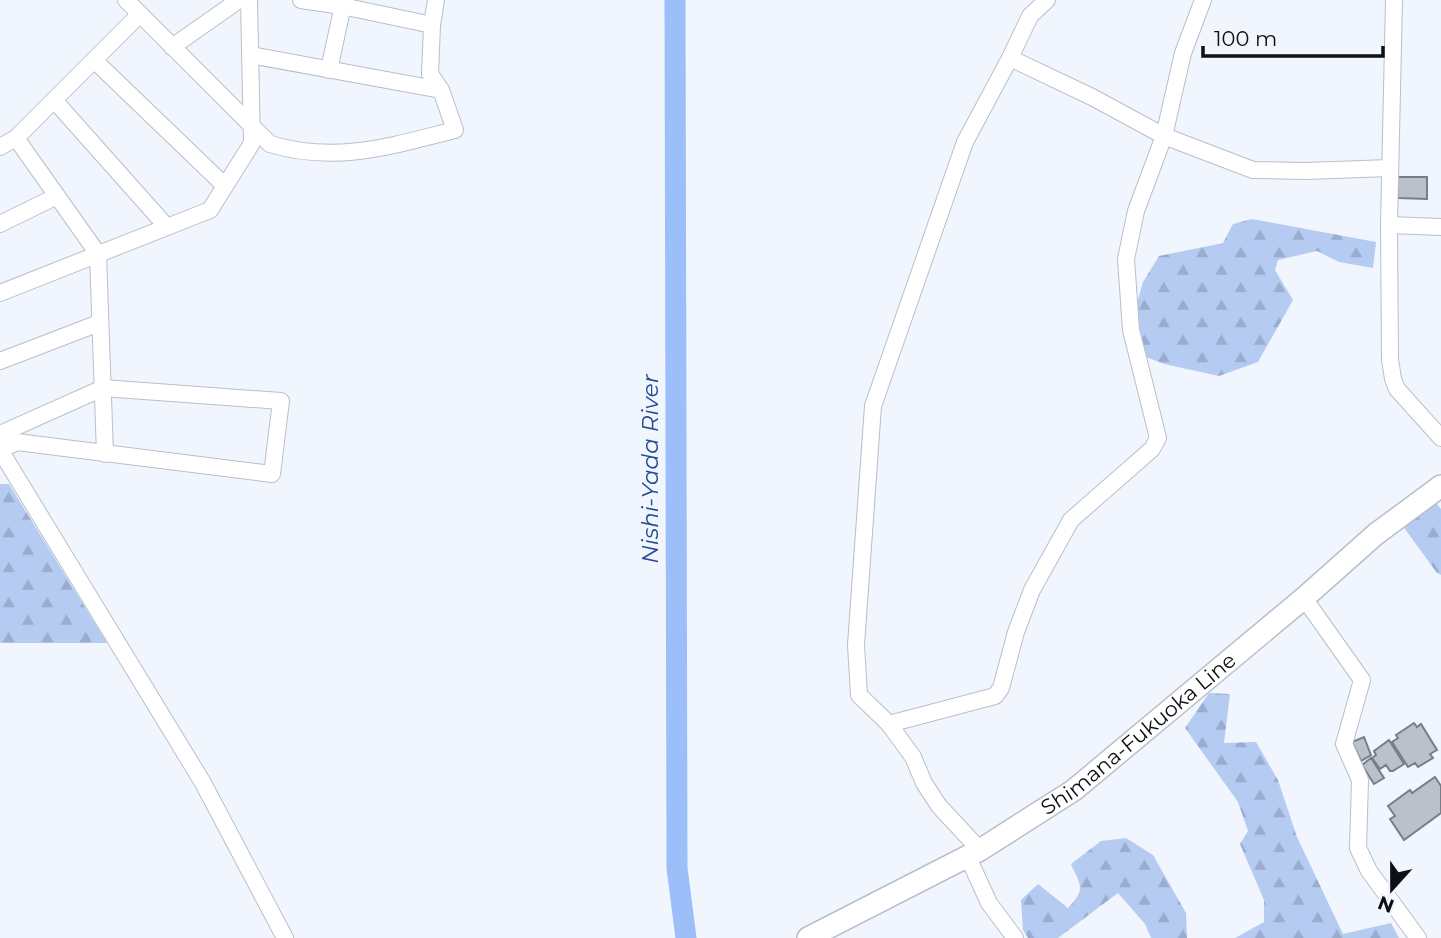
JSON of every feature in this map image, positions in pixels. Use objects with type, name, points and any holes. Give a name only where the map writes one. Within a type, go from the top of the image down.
[{"type":"main road","name":"Shimana-Fukuoka Line","points":[[808,938],[974,854],[1074,790],[1304,598],[1376,534],[1441,486]]},
{"type":"street","points":[[126,0],[270,144],[284,149],[358,153],[385,149],[455,130],[441,90],[430,74],[436,0]]},
{"type":"street","points":[[172,47],[239,0]]},
{"type":"street","points":[[0,293],[210,210],[252,143],[249,0]]},
{"type":"street","points":[[301,0],[343,3],[432,25]]},
{"type":"street","points":[[1015,938],[989,903],[974,854],[924,783],[913,757],[889,724],[859,695],[856,645],[873,406],[965,142],[1030,16],[1047,0]]},
{"type":"street","points":[[889,724],[995,696],[1001,688],[1016,632],[1032,590],[1071,520],[1152,449],[1158,438],[1131,330],[1126,259],[1136,211],[1164,136],[1182,53],[1203,0]]},
{"type":"street","points":[[1394,0],[1389,225],[1389,339],[1392,379],[1397,389],[1441,438]]},
{"type":"street","points":[[329,70],[343,3]]},
{"type":"street","points":[[0,147],[16,138],[140,14]]},
{"type":"street","points":[[250,55],[441,90]]},
{"type":"street","points":[[1010,58],[1093,97],[1164,136],[1253,170],[1390,168]]},
{"type":"street","points":[[94,60],[225,186]]},
{"type":"street","points":[[54,100],[167,227]]},
{"type":"street","points":[[16,138],[98,254],[105,454]]},
{"type":"street","points":[[0,224],[57,196]]},
{"type":"street","points":[[1389,225],[1441,227]]},
{"type":"street","points":[[0,361],[99,323]]},
{"type":"street","points":[[0,434],[103,388],[281,401],[272,474],[17,442],[0,450],[7,474],[203,783],[285,938]]},
{"type":"street","points":[[1304,598],[1362,680],[1344,744],[1360,780],[1356,837],[1358,848],[1369,871],[1418,938]]},
{"type":"green space","points":[[1252,219],[1376,242],[1373,268],[1339,262],[1317,251],[1278,260],[1275,270],[1293,300],[1258,362],[1219,376],[1164,364],[1141,355],[1137,303],[1143,282],[1159,256],[1223,243],[1233,224]]},
{"type":"green space","points":[[0,484],[9,484],[107,643],[0,643]]},
{"type":"green space","points":[[1435,501],[1441,509],[1441,575],[1402,525]]},
{"type":"green space","points":[[1209,693],[1230,694],[1224,743],[1256,742],[1278,780],[1297,837],[1343,934],[1391,923],[1399,938],[1235,938],[1264,922],[1264,900],[1240,844],[1248,831],[1238,802],[1185,728]]},
{"type":"green space","points":[[1126,838],[1153,855],[1186,913],[1187,938],[1151,938],[1145,924],[1118,893],[1058,938],[1028,938],[1023,930],[1021,900],[1038,884],[1068,908],[1080,887],[1071,864],[1101,841]]},
{"type":"building","points":[[1397,177],[1427,177],[1427,199],[1398,198]]},
{"type":"building","points":[[1414,723],[1417,727],[1421,724],[1437,750],[1430,754],[1433,758],[1418,767],[1415,763],[1408,767],[1392,742],[1398,738],[1396,735]]},
{"type":"building","points":[[1364,737],[1371,755],[1361,761],[1352,742]]},
{"type":"building","points":[[1389,740],[1404,764],[1393,771],[1386,765],[1380,769],[1372,758],[1376,755],[1374,751]]},
{"type":"building","points":[[1371,758],[1384,778],[1374,784],[1362,765]]},
{"type":"building","points":[[1435,777],[1441,786],[1441,813],[1404,840],[1390,819],[1395,816],[1388,806]]},
{"type":"waterway","name":"Nishi-Yada River","points":[[675,0],[677,868],[686,938]]}]
